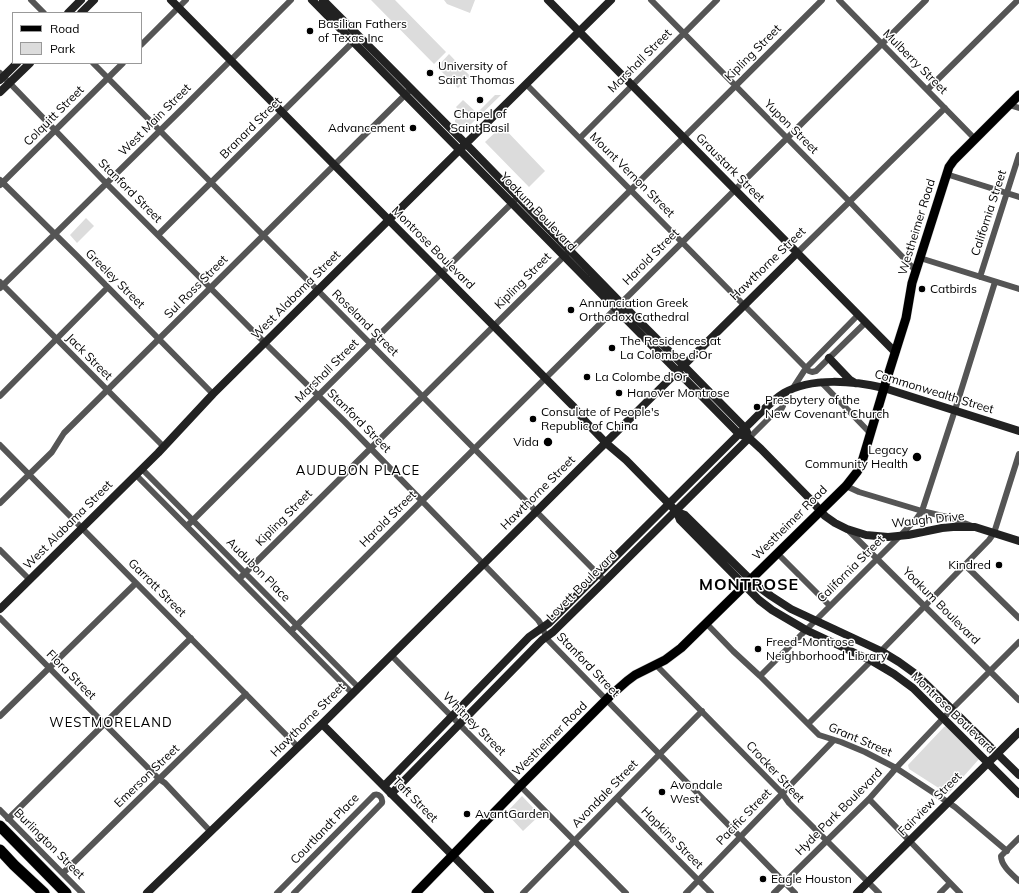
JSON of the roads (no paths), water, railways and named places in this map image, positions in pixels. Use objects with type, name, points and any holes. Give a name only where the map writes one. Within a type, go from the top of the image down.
[{"type":"highway","points":[[4,822],[66,893]]},
{"type":"highway","points":[[0,850],[44,893]]},
{"type":"main road","name":"Westheimer Road","points":[[416,893],[520,786],[627,680],[656,665],[673,654],[748,583],[846,486],[858,472],[906,318],[910,293],[916,271],[946,174],[954,160],[1019,95]]},
{"type":"street","points":[[31,0],[43,12]]},
{"type":"street","points":[[69,12],[80,0],[84,10],[94,0]]},
{"type":"street","name":"Montrose Boulevard","points":[[171,0],[573,406],[606,443],[676,511],[685,515],[748,583],[759,600],[772,610],[806,630],[872,661],[894,674],[913,688],[1019,794]]},
{"type":"street","points":[[142,44],[186,0]]},
{"type":"street","name":"West Main Street","points":[[1,285],[107,184],[291,0]]},
{"type":"street","name":"Yoakum Boulevard","points":[[312,0],[356,39],[761,449],[820,511]]},
{"type":"street","name":"Yoakum Boulevard","points":[[323,0],[356,39]]},
{"type":"street","name":"Graustark Street","points":[[548,0],[895,352]]},
{"type":"street","name":"West Alabama Street","points":[[0,609],[164,447],[213,394],[611,0]]},
{"type":"street","name":"Yupon Street","points":[[651,0],[916,271]]},
{"type":"street","name":"Marshall Street","points":[[580,138],[716,0]]},
{"type":"street","name":"Kipling Street","points":[[239,578],[822,0]]},
{"type":"street","name":"Mulberry Street","points":[[839,0],[975,138]]},
{"type":"street","name":"Harold Street","points":[[291,630],[926,0]]},
{"type":"street","points":[[927,90],[1018,0]]},
{"type":"street","name":"Branard Street","points":[[158,235],[356,39]]},
{"type":"street","points":[[1,76],[16,64]]},
{"type":"street","points":[[0,92],[29,64]]},
{"type":"street","name":"Roseland Street","points":[[94,64],[605,581]]},
{"type":"street","name":"Colquitt Street","points":[[1,182],[122,64]]},
{"type":"street","name":"Stanford Street","points":[[1,76],[10,83],[107,184],[422,500],[538,620],[549,641],[795,893]]},
{"type":"street","name":"Mount Vernon Street","points":[[526,84],[806,368]]},
{"type":"street","name":"Sul Ross Street","points":[[0,503],[52,452],[64,433],[408,92]]},
{"type":"street","points":[[1009,105],[1019,108]]},
{"type":"street","name":"Hawthorne Street","points":[[147,893],[322,724],[680,368],[945,108]]},
{"type":"street","name":"California Street","points":[[980,277],[1019,155]]},
{"type":"street","points":[[946,174],[1019,197]]},
{"type":"street","name":"Greeley Street","points":[[1,182],[77,256],[213,394]]},
{"type":"street","name":"Marshall Street","points":[[187,526],[515,200]]},
{"type":"street","points":[[920,258],[1019,289]]},
{"type":"street","name":"California Street","points":[[760,676],[900,536],[922,511],[995,282]]},
{"type":"street","name":"Jack Street","points":[[1,285],[164,447]]},
{"type":"street","points":[[0,396],[107,288]]},
{"type":"street","name":"Lovett Boulevard","points":[[384,786],[529,637],[548,623],[742,431],[783,394],[793,388],[806,368],[858,315]]},
{"type":"street","points":[[806,368],[812,372],[816,371],[865,323]]},
{"type":"street","points":[[829,358],[850,380],[856,384]]},
{"type":"street","points":[[821,382],[870,434]]},
{"type":"street","name":"Commonwealth Street","points":[[793,388],[821,382],[871,385],[1019,431]]},
{"type":"street","name":"Lovett Boulevard","points":[[391,794],[546,637],[605,581],[770,417],[784,406],[779,400],[775,401]]},
{"type":"street","name":"Garrott Street","points":[[0,445],[298,746]]},
{"type":"street","points":[[808,724],[881,652],[989,540],[994,533],[1019,454]]},
{"type":"street","name":"Audubon Place","points":[[139,472],[193,520],[296,625],[355,690]]},
{"type":"street","name":"Audubon Place","points":[[139,472],[187,526],[291,630],[355,690]]},
{"type":"street","points":[[846,486],[859,492],[951,518],[975,527]]},
{"type":"street","name":"Waugh Drive","points":[[820,511],[827,518],[847,529],[866,535],[900,536],[948,527],[975,527],[1019,541]]},
{"type":"street","name":"Yoakum Boulevard","points":[[847,529],[1019,700]]},
{"type":"street","points":[[0,550],[30,580]]},
{"type":"street","points":[[777,553],[830,606]]},
{"type":"street","points":[[965,565],[1019,618]]},
{"type":"street","points":[[0,716],[136,582]]},
{"type":"street","name":"Montrose Boulevard","points":[[748,583],[791,609],[899,662],[916,675],[1019,775]]},
{"type":"street","name":"Flora Street","points":[[0,618],[104,724],[159,779],[165,783],[211,832]]},
{"type":"street","name":"Grant Street","points":[[706,623],[819,735],[865,752],[896,768],[948,802],[1006,851]]},
{"type":"street","points":[[4,822],[191,638]]},
{"type":"street","name":"Hyde Park Boulevard","points":[[774,893],[869,799],[952,709],[1019,642]]},
{"type":"street","name":"Whitney Street","points":[[391,655],[626,893]]},
{"type":"street","name":"Crocker Street","points":[[656,665],[826,841],[879,893]]},
{"type":"street","name":"Emerson Street","points":[[63,874],[246,694]]},
{"type":"street","name":"Avondale Street","points":[[523,893],[702,711]]},
{"type":"street","name":"Taft Street","points":[[322,724],[490,893]]},
{"type":"street","name":"Fairview Street","points":[[857,893],[1019,732]]},
{"type":"street","name":"Pacific Street","points":[[686,893],[834,740]]},
{"type":"street","name":"Courtlandt Place","points":[[280,892],[374,795],[377,794],[380,796],[383,800],[382,803],[294,893]]},
{"type":"street","name":"Hopkins Street","points":[[617,798],[711,893]]},
{"type":"street","points":[[869,799],[960,893]]},
{"type":"street","name":"Burlington Street","points":[[0,810],[4,822],[63,874],[82,893]]},
{"type":"street","points":[[1019,838],[1002,856],[1001,861],[1019,882]]},
{"type":"street","points":[[328,841],[336,850]]},
{"type":"street","points":[[940,893],[950,883]]},
{"type":"place","name":"Basilian Fathers of Texas Inc","points":[[310,31]]},
{"type":"place","name":"University of Saint Thomas","points":[[430,73]]},
{"type":"place","name":"Chapel of Saint Basil","points":[[480,100]]},
{"type":"place","name":"Advancement","points":[[413,128]]},
{"type":"place","name":"Catbirds","points":[[922,289]]},
{"type":"place","name":"Annunciation Greek Orthodox Cathedral","points":[[571,310]]},
{"type":"place","name":"The Residences at La Colombe d’Or","points":[[612,348]]},
{"type":"place","name":"La Colombe d'Or","points":[[587,377]]},
{"type":"place","name":"Hanover Montrose","points":[[619,393]]},
{"type":"place","name":"Presbytery of the New Covenant Church","points":[[757,407]]},
{"type":"place","name":"Consulate of People's Republic of China","points":[[533,419]]},
{"type":"place","name":"Vida","points":[[548,442]]},
{"type":"place","name":"Legacy Community Health","points":[[917,457]]},
{"type":"place","name":"Kindred","points":[[999,565]]},
{"type":"place","name":"Freed-Montrose Neighborhood Library","points":[[758,649]]},
{"type":"place","name":"Avondale West","points":[[662,792]]},
{"type":"place","name":"AvantGarden","points":[[467,814]]},
{"type":"place","name":"Eagle Houston","points":[[763,879]]},
{"type":"district","name":"AUDUBON PLACE","points":[[358,471]]},
{"type":"district","name":"MONTROSE","points":[[749,585]]},
{"type":"district","name":"WESTMORELAND","points":[[111,723]]}]
